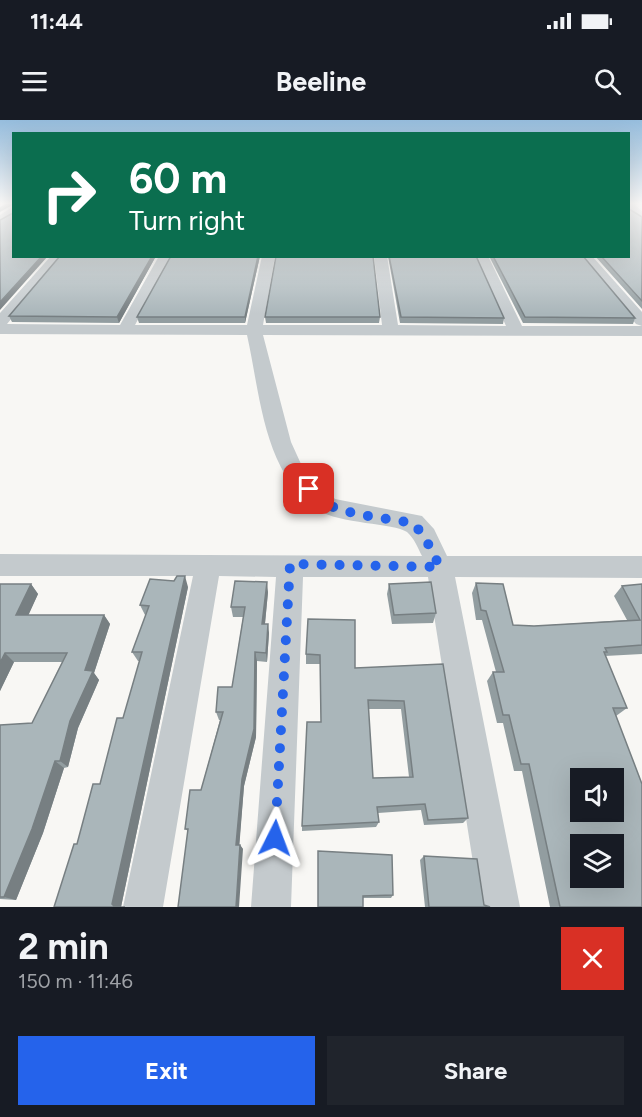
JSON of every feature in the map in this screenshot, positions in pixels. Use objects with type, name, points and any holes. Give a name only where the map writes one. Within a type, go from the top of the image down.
[{"type":"street","points":[[0,322],[56,258]]},
{"type":"street","points":[[125,329],[165,258]]},
{"type":"street","points":[[269,258],[254,329],[281,442],[291,467],[309,489],[327,505],[356,514],[413,523],[424,536],[440,567],[500,907]]},
{"type":"street","points":[[380,258],[391,330]]},
{"type":"street","points":[[481,258],[517,332]]},
{"type":"street","points":[[587,258],[642,321]]},
{"type":"street","points":[[0,329],[517,332],[642,330]]},
{"type":"street","points":[[271,907],[290,564]]},
{"type":"street","points":[[2,569],[290,564],[642,567]]},
{"type":"street","points":[[143,907],[207,565]]},
{"type":"building","points":[[0,241],[12,241],[12,258],[40,258],[0,302]]},
{"type":"building","points":[[630,241],[642,241],[642,301],[603,258],[630,258]]},
{"type":"building","points":[[58,258],[151,258],[117,317],[9,316]]},
{"type":"building","points":[[170,258],[258,258],[245,317],[137,317]]},
{"type":"building","points":[[276,258],[373,258],[380,317],[265,317]]},
{"type":"building","points":[[389,258],[477,258],[504,318],[401,317]]},
{"type":"building","points":[[494,258],[585,258],[635,318],[525,317]]},
{"type":"building","points":[[177,576],[185,576],[112,904],[115,907],[54,907],[74,844],[77,844],[93,784],[100,784],[117,718],[123,718],[142,652],[132,652],[149,606],[140,605],[150,579],[174,581]]},
{"type":"building","points":[[235,581],[267,582],[262,624],[268,624],[266,653],[255,652],[254,729],[242,779],[236,845],[240,845],[236,907],[178,907],[188,829],[185,829],[190,790],[201,790],[223,712],[216,712],[218,687],[232,687],[245,607],[231,607]]},
{"type":"building","points":[[431,582],[436,613],[394,615],[389,584]]},
{"type":"building","points":[[476,583],[503,584],[513,625],[534,626],[640,620],[622,586],[642,584],[642,645],[605,648],[607,652],[604,652],[627,708],[613,708],[642,784],[642,907],[560,907],[529,764],[521,764],[509,715],[503,715],[493,672],[504,672],[486,611],[481,610]]},
{"type":"building","points":[[0,584],[31,584],[16,615],[104,615],[85,670],[93,671],[70,721],[60,761],[55,761],[32,829],[4,897],[0,897],[0,725],[32,723],[67,653],[5,653],[0,663]]},
{"type":"building","points":[[308,619],[355,620],[355,668],[443,664],[468,818],[428,820],[425,804],[377,807],[379,822],[302,826],[307,722],[321,722],[320,655],[306,654]],"holes":[[[368,700],[404,701],[413,777],[373,778]]]},
{"type":"building","points":[[318,851],[392,855],[393,895],[363,896],[363,907],[318,907]]},
{"type":"building","points":[[424,856],[477,859],[484,905],[490,907],[429,907]]},
{"type":"route","points":[[275,838],[290,564],[440,567],[424,536],[413,523],[356,514],[327,505],[309,489]]}]
